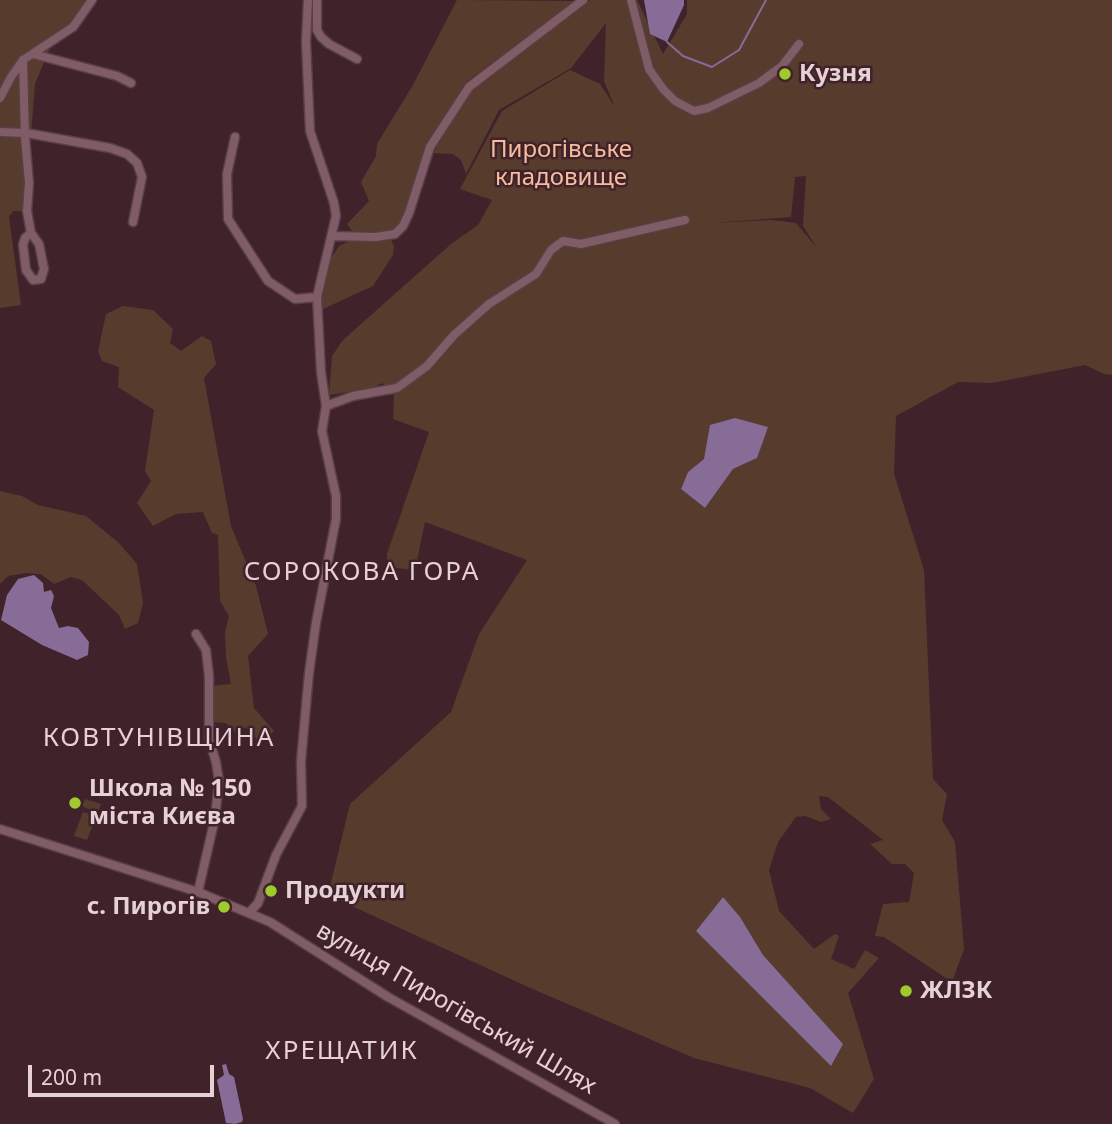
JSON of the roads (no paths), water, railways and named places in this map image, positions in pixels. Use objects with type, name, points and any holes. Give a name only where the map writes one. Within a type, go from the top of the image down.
[{"type":"street","points":[[0,98],[23,60],[73,27],[92,0]]},
{"type":"street","points":[[250,912],[258,903],[276,855],[302,806],[301,761],[309,673],[336,519],[336,496],[322,431],[326,406],[321,372],[317,297],[336,216],[310,131],[306,42],[308,0]]},
{"type":"street","points":[[317,0],[317,30],[321,37],[357,59]]},
{"type":"street","points":[[333,236],[376,237],[395,234],[403,226],[430,147],[469,87],[583,0]]},
{"type":"street","points":[[631,0],[649,69],[675,101],[694,111],[708,108],[759,83],[782,65],[799,44]]},
{"type":"street","points":[[33,54],[117,76],[131,83]]},
{"type":"street","points":[[23,60],[29,183],[27,211],[31,233],[39,244],[44,269],[41,279],[33,280],[26,271],[23,244],[25,237],[31,233]]},
{"type":"street","points":[[0,132],[26,133],[110,148],[127,154],[137,163],[142,177],[133,222]]},
{"type":"street","points":[[235,137],[228,174],[228,219],[268,281],[295,299],[317,297]]},
{"type":"street","points":[[326,406],[353,396],[397,388],[427,366],[454,335],[489,304],[536,274],[551,250],[563,241],[581,244],[685,220]]},
{"type":"street","points":[[196,634],[206,650],[209,676],[209,739],[219,781],[215,818],[198,892]]},
{"type":"street","name":"вулиця Пирогівський Шлях","points":[[0,829],[198,892],[250,912],[388,997],[615,1124]]},
{"type":"waterway","points":[[667,42],[683,56],[712,67],[739,50],[766,0]]},
{"type":"place","name":"Кузня","points":[[785,74]]},
{"type":"place","name":"Школа № 150 міста Києва","points":[[75,803]]},
{"type":"place","name":"Продукти","points":[[271,891]]},
{"type":"place","name":"с. Пирогів","points":[[224,907]]},
{"type":"place","name":"ЖЛЗК","points":[[906,991]]},
{"type":"district","name":"СОРОКОВА ГОРА","points":[[362,573]]},
{"type":"district","name":"КОВТУНІВЩИНА","points":[[159,739]]},
{"type":"district","name":"ХРЕЩАТИК","points":[[342,1052]]},
{"type":"park label","name":"Пирогівське кладовище","points":[[561,164]]}]
